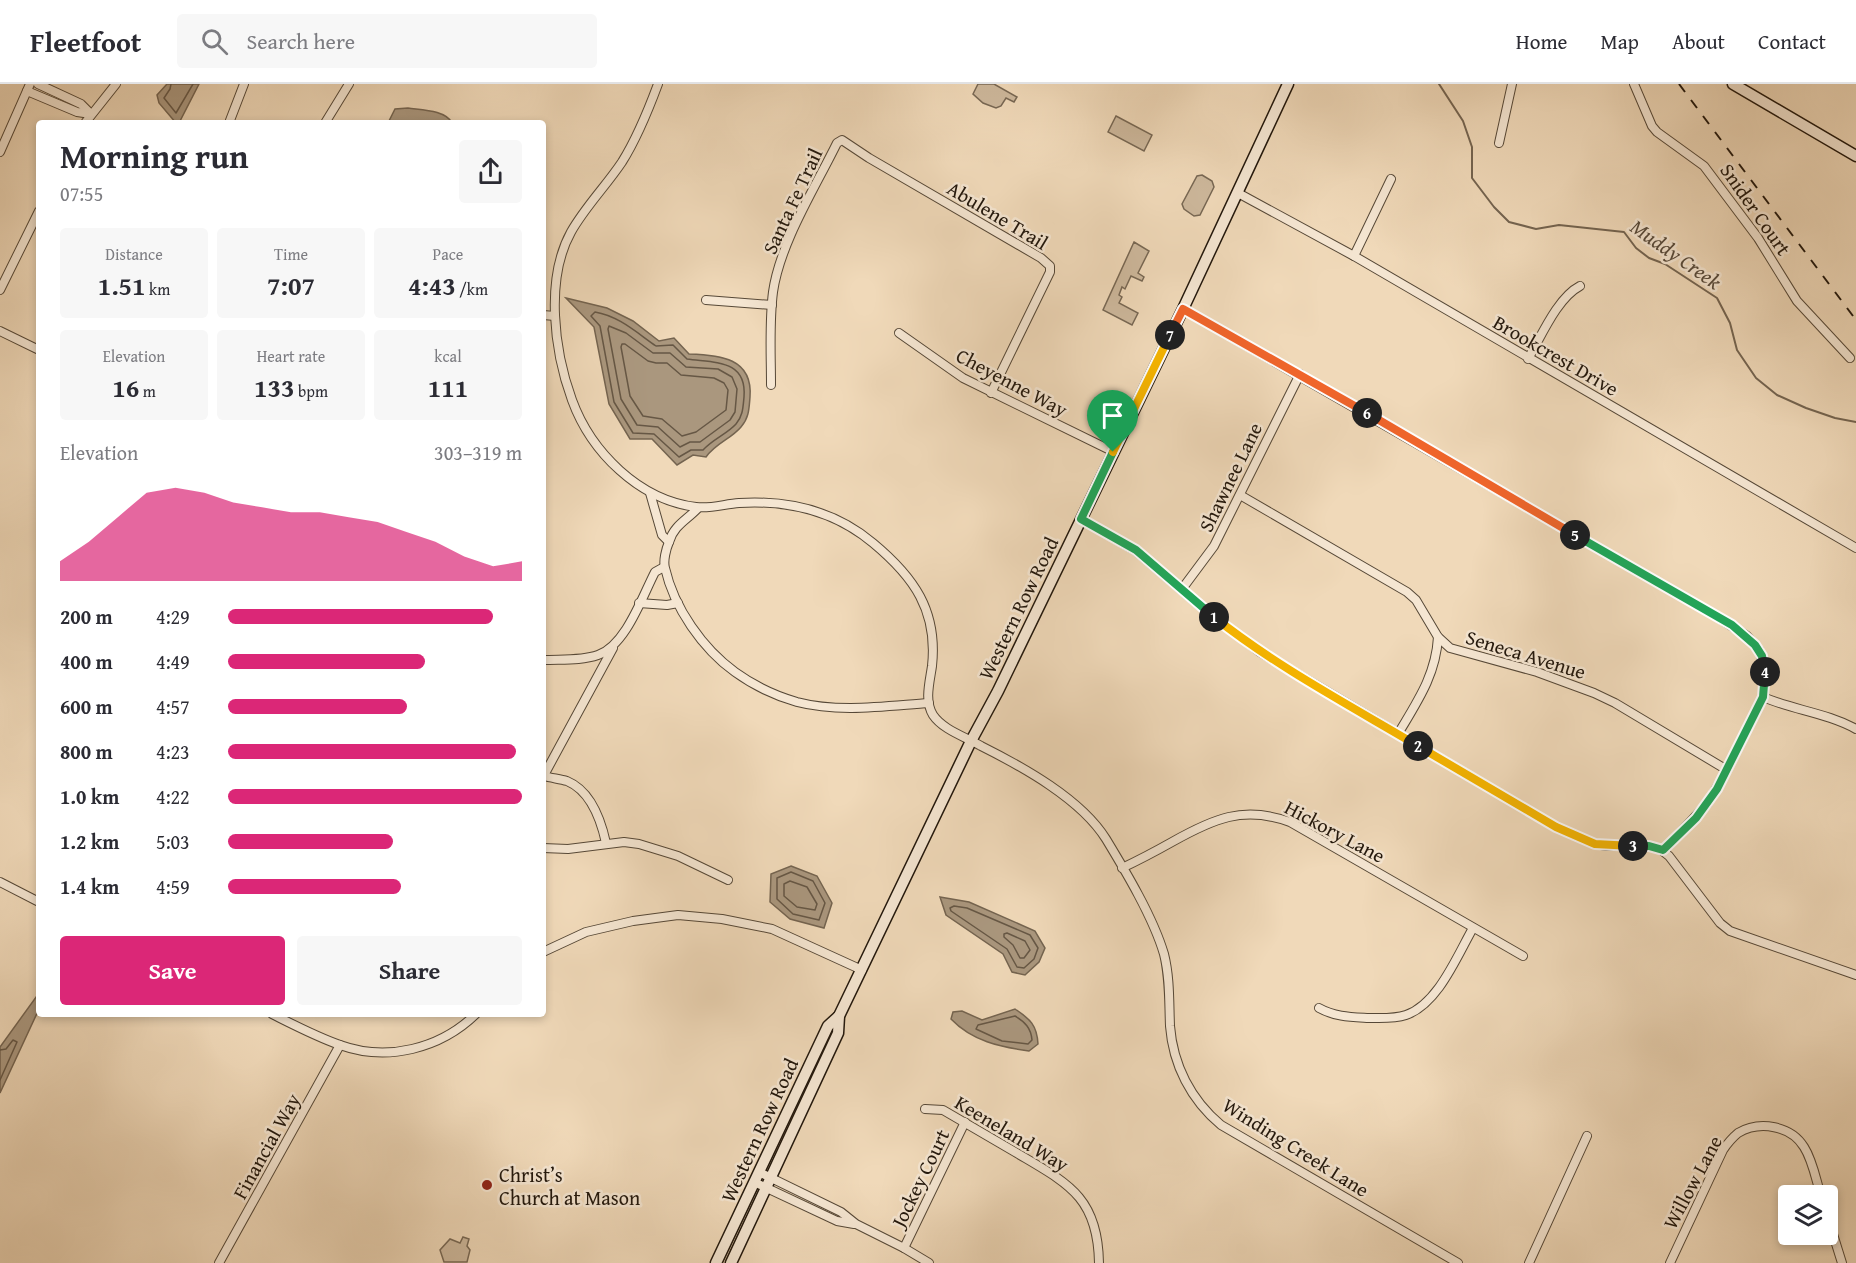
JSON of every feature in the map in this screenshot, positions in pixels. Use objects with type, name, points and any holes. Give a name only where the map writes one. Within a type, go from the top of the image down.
[{"type":"street","points":[[38,84],[81,104],[91,114]]},
{"type":"street","points":[[87,120],[116,84]]},
{"type":"street","points":[[230,120],[244,84]]},
{"type":"street","points":[[327,120],[349,84]]},
{"type":"street","points":[[658,84],[630,149],[607,184],[581,217],[566,243],[559,267],[555,316],[567,386],[578,414],[609,459],[625,475],[650,493],[698,508],[741,503],[800,507],[840,520],[874,544],[904,573],[928,613],[933,645],[929,703],[830,707],[795,701],[772,693],[726,665],[698,634],[678,603],[664,567],[669,542],[676,526],[698,508]]},
{"type":"street","name":"Western Row Road","points":[[716,1263],[828,1026],[839,1016],[971,741],[998,691],[1183,309],[1288,84]]},
{"type":"street","points":[[1499,143],[1512,84]]},
{"type":"street","name":"Snider Court","points":[[1634,84],[1652,126],[1704,166],[1715,178],[1758,238],[1797,301],[1850,358]]},
{"type":"street","points":[[1733,84],[1856,156]]},
{"type":"street","points":[[0,152],[29,87],[78,112],[91,114]]},
{"type":"street","name":"Santa Fe Trail","points":[[771,385],[773,291],[782,257],[839,140]]},
{"type":"street","name":"Abulene Trail","points":[[839,140],[1041,258],[1050,266],[1050,272],[991,393]]},
{"type":"street","points":[[1354,256],[1391,179]]},
{"type":"street","name":"Brookcrest Drive","points":[[1238,193],[1354,256],[1856,548]]},
{"type":"street","points":[[0,290],[36,217]]},
{"type":"street","points":[[1528,359],[1563,301],[1570,292],[1580,286]]},
{"type":"street","points":[[706,300],[772,305]]},
{"type":"street","points":[[1183,309],[1732,625],[1755,645],[1762,656],[1766,674],[1763,697],[1727,770],[1707,804],[1663,850]]},
{"type":"street","points":[[546,315],[555,316]]},
{"type":"street","points":[[0,331],[36,349]]},
{"type":"street","name":"Cheyenne Way","points":[[899,333],[952,372],[1113,452]]},
{"type":"street","name":"Shawnee Lane","points":[[1182,589],[1214,546],[1300,375]]},
{"type":"street","points":[[650,493],[662,535],[669,542]]},
{"type":"street","name":"Seneca Avenue","points":[[1240,495],[1407,592],[1416,600],[1438,638],[1450,648],[1537,672],[1594,693],[1615,703],[1727,770]]},
{"type":"street","points":[[1081,519],[1136,550],[1198,604],[1260,652],[1556,827],[1589,842],[1607,846],[1649,846],[1663,850],[1677,865],[1720,923],[1730,931],[1856,975]]},
{"type":"street","points":[[546,772],[655,572],[664,567]]},
{"type":"street","points":[[639,603],[667,605],[678,603]]},
{"type":"street","points":[[1398,734],[1430,677],[1437,654],[1438,638]]},
{"type":"street","points":[[546,660],[595,656],[615,645]]},
{"type":"street","points":[[1763,697],[1834,719],[1856,729]]},
{"type":"street","name":"Winding Creek Lane","points":[[929,703],[936,719],[1042,781],[1081,809],[1104,836],[1153,926],[1165,960],[1171,1034],[1177,1061],[1193,1094],[1212,1117],[1277,1159],[1458,1263]]},
{"type":"street","points":[[546,778],[568,782],[581,790],[591,802],[606,843]]},
{"type":"street","name":"Hickory Lane","points":[[1122,868],[1212,822],[1242,814],[1266,815],[1290,822],[1523,956]]},
{"type":"street","points":[[546,848],[568,849],[624,842],[657,848],[728,880]]},
{"type":"street","points":[[0,882],[36,900]]},
{"type":"street","points":[[546,951],[586,932],[633,921],[678,915],[772,929],[862,970]]},
{"type":"street","points":[[1319,1008],[1330,1014],[1354,1017],[1390,1018],[1407,1015],[1423,1006],[1435,993],[1473,928]]},
{"type":"street","name":"Western Row Road","points":[[731,1263],[838,1033],[839,1016]]},
{"type":"street","points":[[279,1017],[340,1045],[383,1053],[429,1045],[452,1033],[472,1017]]},
{"type":"street","name":"Financial Way","points":[[219,1263],[340,1045]]},
{"type":"street","name":"Keeneland Way","points":[[925,1110],[943,1110],[965,1122],[1057,1177],[1075,1192],[1083,1201],[1094,1222],[1099,1246],[1099,1263]]},
{"type":"street","name":"Jockey Court","points":[[904,1248],[965,1122]]},
{"type":"street","name":"Willow Lane","points":[[1670,1263],[1723,1150],[1734,1137],[1744,1131],[1760,1126],[1772,1127],[1793,1136],[1802,1144],[1810,1159],[1818,1185]]},
{"type":"street","points":[[1529,1263],[1587,1136]]},
{"type":"street","points":[[757,1177],[837,1221],[856,1224],[929,1263]]},
{"type":"street","points":[[1836,1245],[1842,1263]]},
{"type":"shaded area","points":[[978,84],[994,84],[1017,97],[1014,102],[1006,98],[1001,106],[996,108],[983,103],[973,94]]},
{"type":"shaded area","points":[[1116,116],[1152,135],[1144,151],[1108,132]]},
{"type":"shaded area","points":[[1202,175],[1212,181],[1214,187],[1200,215],[1194,216],[1184,209],[1182,204],[1197,176]]},
{"type":"shaded area","points":[[1134,242],[1149,251],[1138,273],[1144,277],[1142,281],[1131,276],[1125,289],[1122,287],[1119,295],[1122,297],[1119,303],[1138,313],[1132,325],[1103,310]]},
{"type":"shaded area","points":[[463,1237],[469,1239],[467,1246],[470,1250],[467,1262],[444,1262],[440,1250],[450,1239],[460,1243]]},
{"type":"water","points":[[167,84],[199,84],[181,120],[173,120],[159,103],[157,95]]},
{"type":"water","points":[[395,109],[426,110],[444,115],[450,120],[390,120]]},
{"type":"water","points":[[566,298],[607,308],[633,321],[659,341],[674,338],[689,354],[732,361],[746,374],[750,384],[749,409],[744,424],[706,457],[693,455],[677,465],[652,439],[630,439],[609,404],[594,327]]},
{"type":"water","points":[[791,866],[817,876],[832,903],[824,928],[790,919],[770,902],[771,874]]},
{"type":"water","points":[[940,897],[969,902],[1035,931],[1045,948],[1039,962],[1025,975],[1012,972],[1003,954],[946,915]]},
{"type":"water","points":[[36,997],[36,1015],[0,1093],[0,1047]]},
{"type":"water","points":[[1015,1009],[1029,1019],[1036,1032],[1038,1044],[1029,1051],[977,1038],[951,1019],[953,1012],[962,1011],[982,1020]]},
{"type":"waterway","name":"Muddy Creek","points":[[1439,84],[1463,121],[1472,147],[1472,178],[1494,207],[1509,222],[1536,229],[1559,225],[1624,232],[1636,248],[1649,258],[1665,264],[1717,298],[1730,323],[1737,350],[1756,378],[1777,395],[1806,408],[1835,418],[1856,422]]},
{"type":"railway","points":[[1679,84],[1856,320]]},
{"type":"place","name":"Christ’s Church at Mason","points":[[487,1185]]},
{"type":"route","points":[[1183,309],[1732,625],[1747,636],[1762,656],[1766,674],[1763,697],[1717,789],[1696,818],[1663,850],[1649,846],[1607,846],[1589,842],[1556,827],[1260,652],[1198,604],[1136,550],[1081,519],[1113,452],[1183,309]]}]
